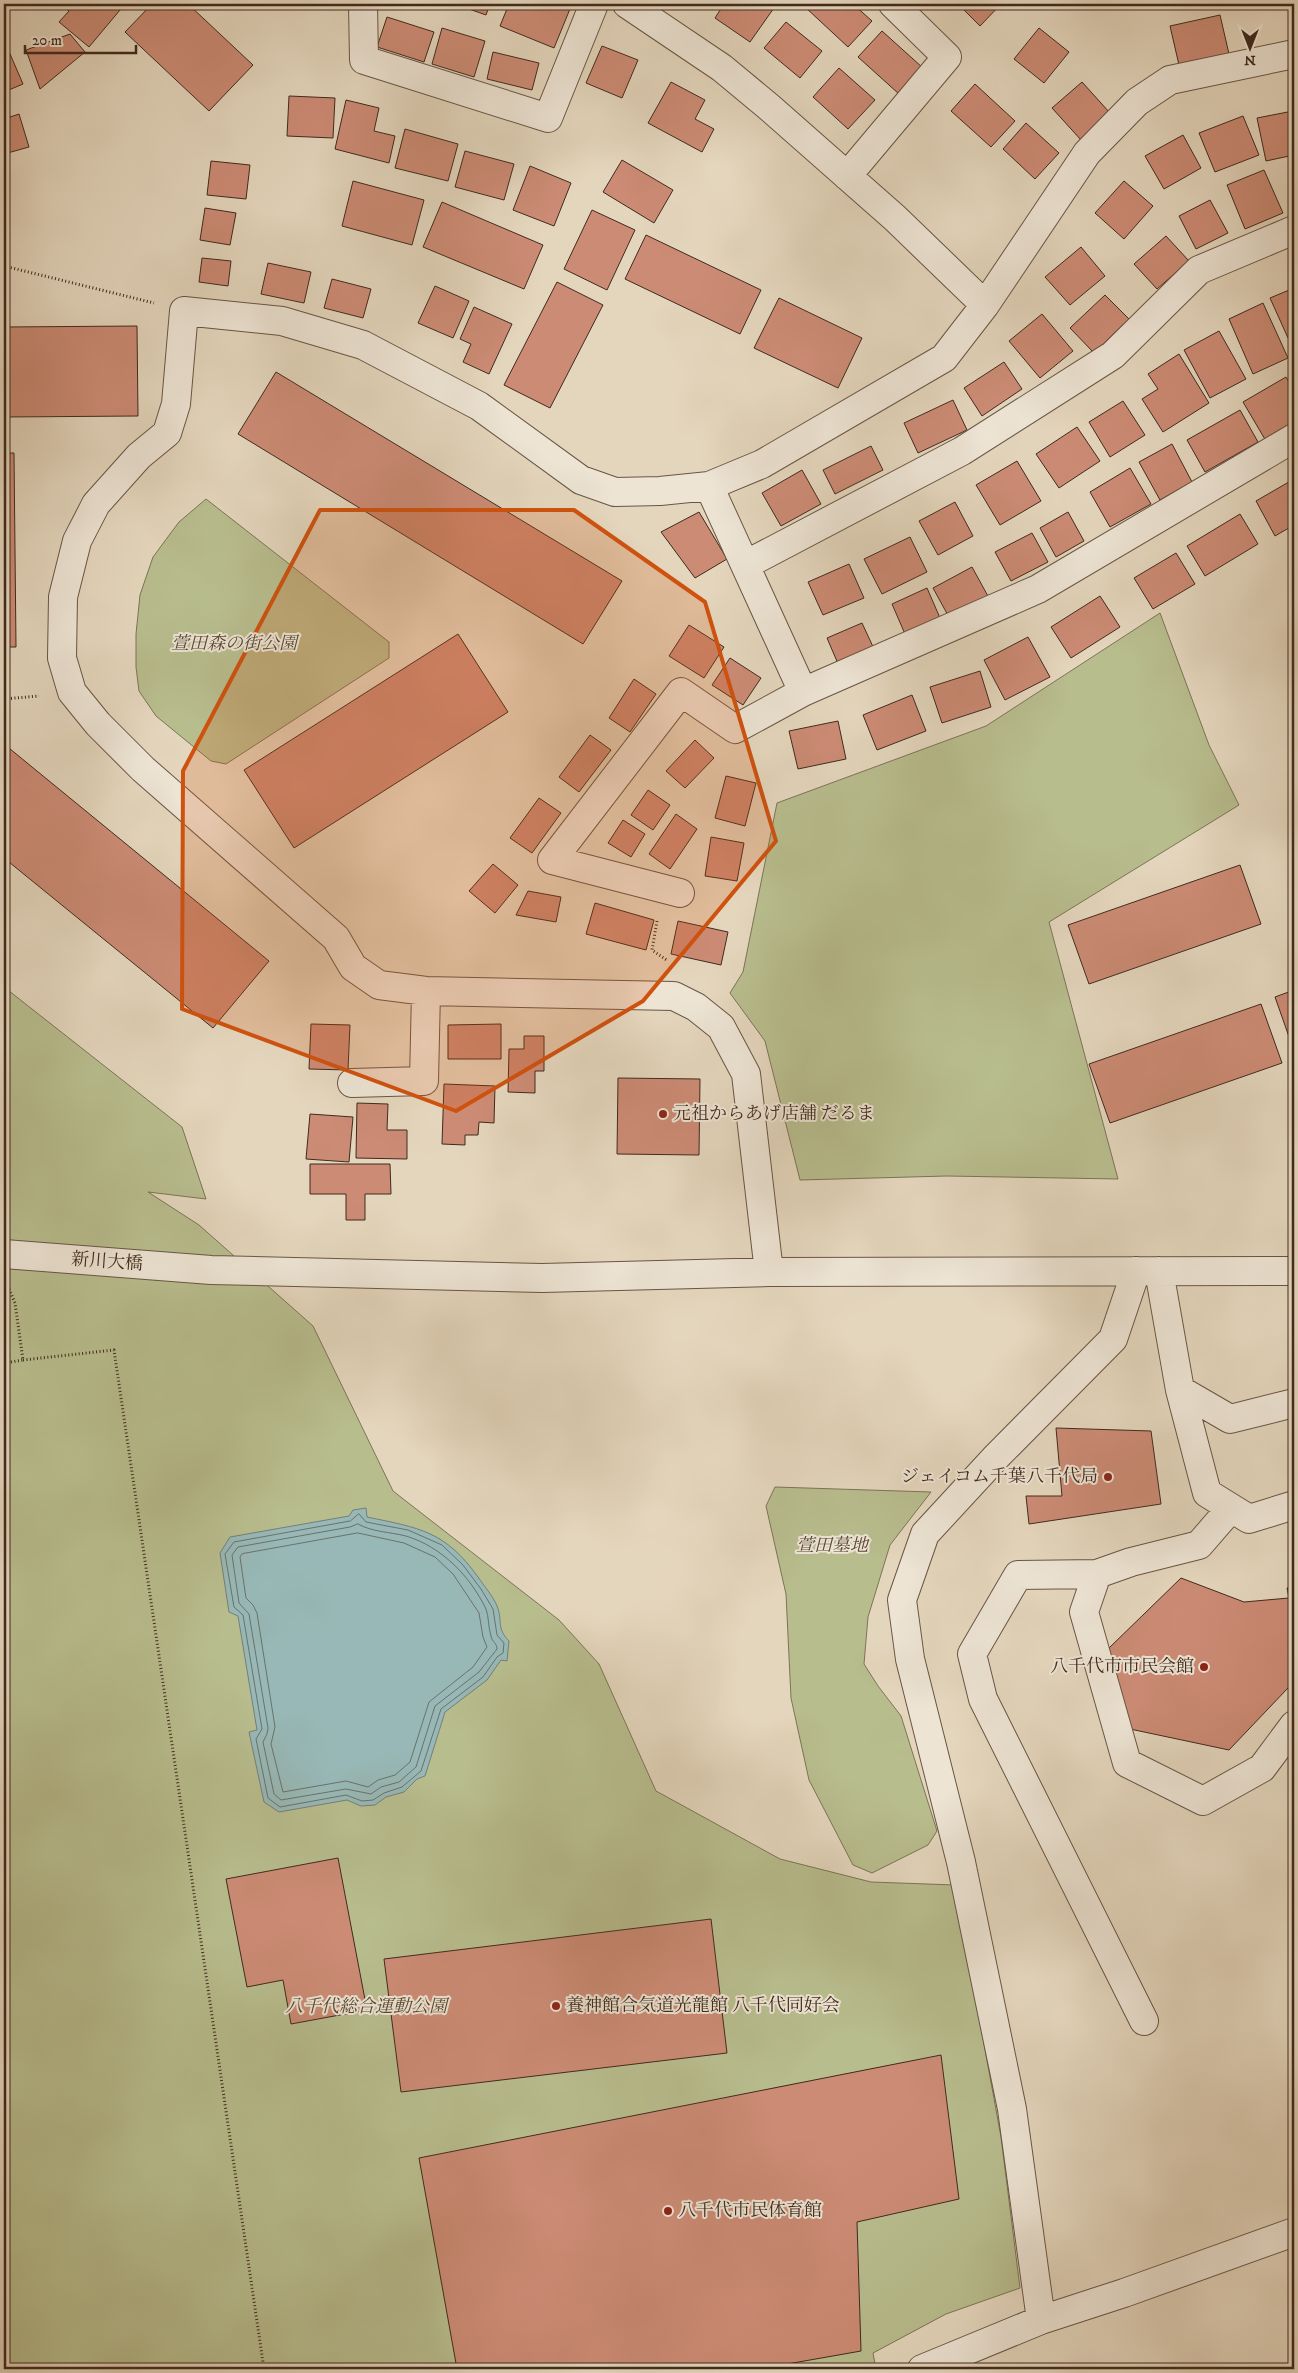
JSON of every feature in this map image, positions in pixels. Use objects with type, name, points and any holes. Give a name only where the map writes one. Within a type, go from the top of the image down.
[{"type":"street","points":[[363,4],[364,60],[548,118],[594,4]]},
{"type":"street","points":[[627,4],[722,68],[901,224],[985,305]]},
{"type":"street","points":[[847,176],[947,57],[893,4]]},
{"type":"street","points":[[770,1272],[746,1074],[721,1027],[696,1007],[674,996],[426,992],[379,985],[353,967],[336,938],[143,769],[98,724],[72,692],[62,658],[63,598],[77,541],[96,504],[139,456],[166,433],[176,404],[184,311],[282,321],[363,345],[479,406],[581,480],[615,492],[660,491],[709,486],[762,464],[944,358],[985,305],[1087,153],[1137,102],[1170,80],[1294,54]]},
{"type":"street","points":[[745,565],[962,451],[1113,355],[1199,270],[1294,230]]},
{"type":"street","points":[[672,890],[552,860],[681,692],[735,729],[803,692],[1038,589],[1294,438]]},
{"type":"street","points":[[709,486],[803,692]]},
{"type":"street","points":[[352,1083],[424,1082],[426,992]]},
{"type":"street","name":"新川大橋","points":[[4,1254],[211,1270],[542,1278],[770,1272],[1294,1271]]},
{"type":"street","points":[[1148,1271],[1207,1493],[1249,1519],[1294,1505]]},
{"type":"street","points":[[1042,2320],[1012,2109],[961,1862],[910,1659],[902,1600],[925,1534],[997,1456],[1113,1339],[1148,1271]]},
{"type":"street","points":[[1180,1390],[1230,1419],[1294,1403]]},
{"type":"street","points":[[1144,2021],[983,1699],[972,1654],[1018,1575],[1097,1574],[1131,1562],[1199,1545],[1230,1508]]},
{"type":"street","points":[[1097,1574],[1084,1612],[1128,1764],[1203,1801],[1262,1768],[1294,1726]]},
{"type":"street","points":[[922,2369],[1042,2320],[1124,2293],[1294,2232]]},
{"type":"path","points":[[4,266],[184,311]]},
{"type":"path","points":[[672,890],[652,950],[676,967]]},
{"type":"path","points":[[8,1286],[15,1304],[23,1360]]},
{"type":"path","points":[[4,1363],[114,1350],[264,2369]]},
{"type":"highlighted area","points":[[320,510],[574,510],[705,602],[776,841],[643,1001],[456,1111],[182,1009],[183,771]]},
{"type":"green space","name":"萱田森の街公園","points":[[206,499],[389,642],[389,658],[226,764],[211,761],[156,716],[139,691],[136,667],[136,634],[140,595],[153,557],[179,522]]},
{"type":"green space","points":[[1160,613],[1209,745],[1239,805],[1049,922],[1118,1179],[947,1176],[800,1180],[765,1041],[730,993],[743,972],[777,803],[986,726]]},
{"type":"green space","name":"八千代総合運動公園","points":[[4,987],[182,1127],[206,1199],[148,1192],[199,1225],[313,1326],[393,1491],[559,1620],[599,1664],[656,1791],[780,1859],[871,1882],[955,1885],[1001,2137],[1020,2288],[946,2314],[873,2353],[876,2369],[4,2369]]},
{"type":"green space","name":"萱田墓地","points":[[775,1487],[931,1492],[890,1545],[868,1617],[864,1664],[901,1716],[937,1831],[928,1845],[872,1873],[853,1865],[809,1780],[791,1698],[786,1594],[766,1506]]},
{"type":"water","points":[[366,1508],[367,1517],[430,1534],[454,1550],[466,1562],[497,1606],[502,1632],[509,1641],[507,1661],[501,1660],[487,1680],[445,1712],[425,1776],[417,1779],[404,1792],[386,1797],[375,1805],[361,1806],[347,1800],[279,1812],[264,1802],[249,1732],[257,1730],[238,1616],[229,1612],[220,1553],[230,1537],[349,1516],[353,1510]]},
{"type":"building","points":[[59,4],[125,4],[89,47],[59,22],[69,11]]},
{"type":"building","points":[[152,4],[188,4],[253,65],[209,111],[125,32]]},
{"type":"building","points":[[455,4],[490,4],[486,15]]},
{"type":"building","points":[[509,4],[572,4],[554,48],[500,26]]},
{"type":"building","points":[[724,4],[776,5],[750,42],[715,18]]},
{"type":"building","points":[[808,4],[853,4],[872,21],[848,47],[805,7]]},
{"type":"building","points":[[958,4],[1001,4],[980,26]]},
{"type":"building","points":[[1220,15],[1229,54],[1179,65],[1170,26]]},
{"type":"building","points":[[387,17],[434,32],[424,62],[377,47]]},
{"type":"building","points":[[786,22],[822,51],[800,78],[764,48]]},
{"type":"building","points":[[442,28],[485,41],[474,77],[432,64]]},
{"type":"building","points":[[1039,28],[1069,52],[1044,83],[1014,59]]},
{"type":"building","points":[[882,31],[923,68],[899,94],[858,57]]},
{"type":"building","points":[[70,34],[85,52],[40,89],[26,50]]},
{"type":"building","points":[[602,46],[638,60],[622,98],[586,83]]},
{"type":"building","points":[[7,47],[23,84],[4,92],[4,48]]},
{"type":"building","points":[[493,52],[539,63],[532,90],[487,79]]},
{"type":"building","points":[[839,68],[875,100],[848,129],[813,97]]},
{"type":"building","points":[[671,82],[705,100],[695,119],[714,129],[702,152],[648,123]]},
{"type":"building","points":[[1082,82],[1110,113],[1081,140],[1052,108]]},
{"type":"building","points":[[975,84],[1015,121],[991,147],[951,111]]},
{"type":"building","points":[[289,96],[335,98],[333,138],[287,136]]},
{"type":"building","points":[[346,100],[379,108],[374,131],[395,136],[389,163],[335,149]]},
{"type":"building","points":[[1293,111],[1294,155],[1266,161],[1257,118]]},
{"type":"building","points":[[19,114],[29,147],[4,154],[4,119]]},
{"type":"building","points":[[1243,116],[1259,155],[1215,172],[1199,133]]},
{"type":"building","points":[[1026,123],[1059,153],[1035,179],[1003,149]]},
{"type":"building","points":[[405,129],[458,144],[448,181],[395,168]]},
{"type":"building","points":[[1183,135],[1201,168],[1164,189],[1145,156]]},
{"type":"building","points":[[465,151],[514,164],[504,200],[455,187]]},
{"type":"building","points":[[622,160],[673,190],[654,223],[603,192]]},
{"type":"building","points":[[211,161],[250,165],[246,199],[207,195]]},
{"type":"building","points":[[530,166],[571,183],[554,226],[513,210]]},
{"type":"building","points":[[1264,170],[1283,213],[1245,229],[1227,185]]},
{"type":"building","points":[[353,181],[424,200],[412,245],[342,226]]},
{"type":"building","points":[[1124,181],[1153,206],[1124,239],[1095,213]]},
{"type":"building","points":[[1210,200],[1228,233],[1196,249],[1179,216]]},
{"type":"building","points":[[442,202],[543,245],[524,289],[423,247]]},
{"type":"building","points":[[205,208],[236,213],[230,245],[200,240]]},
{"type":"building","points":[[592,210],[635,230],[607,290],[564,269]]},
{"type":"building","points":[[646,235],[761,290],[740,334],[625,279]]},
{"type":"building","points":[[1166,236],[1189,261],[1157,289],[1134,264]]},
{"type":"building","points":[[1081,247],[1105,276],[1070,305],[1045,277]]},
{"type":"building","points":[[202,258],[231,261],[228,286],[199,282]]},
{"type":"building","points":[[268,263],[311,272],[304,303],[261,294]]},
{"type":"building","points":[[332,279],[371,289],[363,318],[324,308]]},
{"type":"building","points":[[557,282],[603,305],[550,408],[504,385]]},
{"type":"building","points":[[435,286],[469,301],[453,338],[418,323]]},
{"type":"building","points":[[1294,288],[1294,336],[1288,338],[1270,298]]},
{"type":"building","points":[[1105,295],[1129,319],[1094,353],[1070,328]]},
{"type":"building","points":[[779,298],[862,338],[838,388],[754,348]]},
{"type":"building","points":[[1263,303],[1288,358],[1253,374],[1229,319]]},
{"type":"building","points":[[474,307],[512,324],[489,374],[463,362],[471,344],[460,339]]},
{"type":"building","points":[[1042,314],[1073,351],[1040,378],[1009,341]]},
{"type":"building","points":[[137,326],[138,416],[4,417],[4,327]]},
{"type":"building","points":[[1219,331],[1246,379],[1210,398],[1184,350]]},
{"type":"building","points":[[1179,354],[1209,403],[1163,432],[1142,399],[1158,389],[1148,374]]},
{"type":"building","points":[[1004,362],[1022,389],[982,416],[964,388]]},
{"type":"building","points":[[276,372],[622,581],[583,644],[238,434]]},
{"type":"building","points":[[1286,377],[1294,391],[1294,424],[1266,441],[1243,402]]},
{"type":"building","points":[[953,400],[967,430],[918,453],[904,423]]},
{"type":"building","points":[[1123,401],[1145,435],[1110,457],[1089,422]]},
{"type":"building","points":[[1240,410],[1258,442],[1205,472],[1187,440]]},
{"type":"building","points":[[1077,427],[1100,461],[1059,488],[1036,454]]},
{"type":"building","points":[[1172,444],[1192,482],[1160,500],[1139,462]]},
{"type":"building","points":[[871,446],[883,470],[835,494],[823,470]]},
{"type":"building","points":[[4,453],[14,453],[16,647],[4,647]]},
{"type":"building","points":[[1017,461],[1041,501],[1000,525],[976,485]]},
{"type":"building","points":[[1130,468],[1151,504],[1110,527],[1090,492]]},
{"type":"building","points":[[802,470],[821,504],[781,526],[762,493]]},
{"type":"building","points":[[1294,479],[1294,525],[1275,536],[1256,501]]},
{"type":"building","points":[[955,502],[973,536],[938,555],[919,521]]},
{"type":"building","points":[[699,512],[727,559],[695,578],[661,532]]},
{"type":"building","points":[[1068,512],[1084,541],[1056,557],[1040,528]]},
{"type":"building","points":[[1240,514],[1258,544],[1205,576],[1187,546]]},
{"type":"building","points":[[1032,533],[1048,562],[1011,581],[995,552]]},
{"type":"building","points":[[910,537],[927,572],[882,594],[864,559]]},
{"type":"building","points":[[1176,553],[1195,584],[1153,609],[1134,578]]},
{"type":"building","points":[[849,564],[864,598],[823,615],[808,582]]},
{"type":"building","points":[[972,567],[989,598],[950,619],[933,588]]},
{"type":"building","points":[[927,588],[940,618],[905,634],[892,604]]},
{"type":"building","points":[[1100,596],[1120,627],[1071,658],[1051,627]]},
{"type":"building","points":[[862,623],[875,651],[839,666],[827,638]]},
{"type":"building","points":[[689,625],[724,647],[704,678],[669,656]]},
{"type":"building","points":[[458,634],[508,712],[294,848],[244,770]]},
{"type":"building","points":[[1028,637],[1050,677],[1005,700],[984,660]]},
{"type":"building","points":[[730,658],[761,678],[743,705],[712,685]]},
{"type":"building","points":[[980,671],[991,707],[942,723],[930,687]]},
{"type":"building","points":[[634,679],[656,694],[630,732],[609,718]]},
{"type":"building","points":[[912,695],[926,731],[877,750],[863,715]]},
{"type":"building","points":[[838,721],[846,759],[798,769],[789,731]]},
{"type":"building","points":[[590,735],[611,750],[579,792],[559,777]]},
{"type":"building","points":[[695,740],[714,758],[685,788],[666,771]]},
{"type":"building","points":[[4,744],[269,961],[213,1028],[4,858]]},
{"type":"building","points":[[726,776],[756,783],[745,826],[715,818]]},
{"type":"building","points":[[648,790],[670,805],[653,830],[631,815]]},
{"type":"building","points":[[539,798],[561,813],[532,853],[510,838]]},
{"type":"building","points":[[676,814],[697,829],[670,869],[649,854]]},
{"type":"building","points":[[623,820],[645,834],[631,857],[608,843]]},
{"type":"building","points":[[711,837],[744,843],[737,881],[705,876]]},
{"type":"building","points":[[493,864],[518,885],[495,913],[469,891]]},
{"type":"building","points":[[1240,865],[1261,924],[1089,984],[1068,925]]},
{"type":"building","points":[[528,891],[561,897],[556,922],[516,915]]},
{"type":"building","points":[[595,903],[654,920],[646,950],[586,934]]},
{"type":"building","points":[[678,921],[728,932],[721,965],[671,954]]},
{"type":"building","points":[[1294,990],[1294,1051],[1275,997]]},
{"type":"building","points":[[1261,1004],[1282,1063],[1110,1123],[1089,1064]]},
{"type":"building","points":[[311,1024],[350,1025],[348,1070],[309,1069]]},
{"type":"building","points":[[501,1024],[501,1059],[448,1059],[448,1025]]},
{"type":"building","points":[[524,1036],[544,1036],[544,1071],[535,1071],[535,1093],[508,1092],[509,1049],[524,1049]]},
{"type":"building","points":[[618,1078],[700,1079],[699,1155],[617,1154]]},
{"type":"building","points":[[444,1084],[495,1086],[494,1123],[479,1122],[478,1135],[465,1135],[465,1145],[442,1144]]},
{"type":"building","points":[[357,1103],[388,1104],[387,1130],[407,1130],[407,1159],[356,1158]]},
{"type":"building","points":[[310,1114],[353,1117],[349,1162],[306,1159]]},
{"type":"building","points":[[310,1164],[390,1164],[391,1194],[365,1194],[365,1220],[346,1220],[346,1194],[310,1194]]},
{"type":"building","points":[[1056,1428],[1151,1431],[1161,1504],[1029,1524],[1026,1496],[1062,1496]]},
{"type":"building","name":"八千代市市民会館","points":[[1181,1578],[1244,1602],[1289,1598],[1287,1588],[1294,1586],[1294,1685],[1288,1688],[1229,1750],[1130,1729],[1108,1649]]},
{"type":"building","points":[[338,1858],[367,2010],[291,2024],[283,1980],[247,1987],[226,1879]]},
{"type":"building","name":"養神館合気道光龍館 八千代同好会","points":[[711,1919],[727,2053],[401,2092],[384,1959]]},
{"type":"building","name":"八千代市民体育館","points":[[941,2055],[959,2199],[857,2222],[861,2351],[759,2369],[457,2369],[419,2158]]},
{"type":"place","name":"元祖からあげ店舗 だるま","points":[[663,1114]]},
{"type":"place","name":"ジェイコム千葉八千代局","points":[[1108,1477]]},
{"type":"place","name":"八千代市市民会館","points":[[1204,1667]]},
{"type":"place","name":"養神館合気道光龍館 八千代同好会","points":[[556,2006]]},
{"type":"place","name":"八千代市民体育館","points":[[668,2211]]}]
